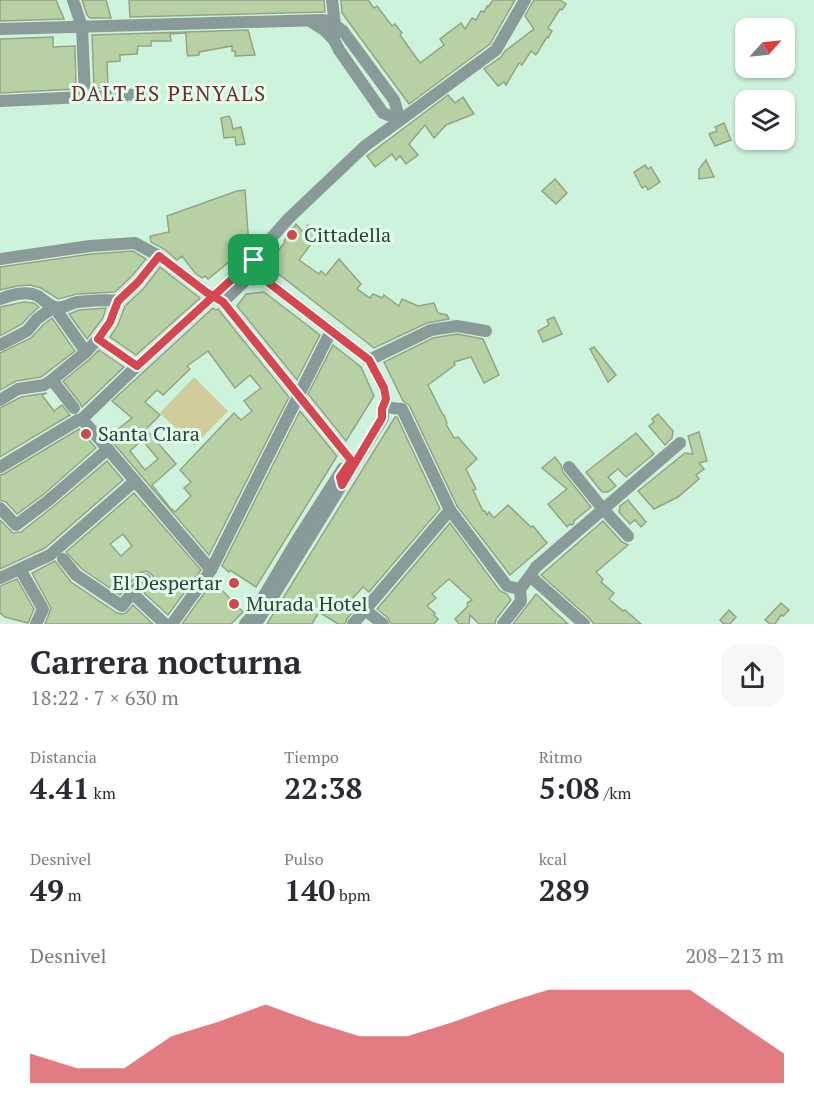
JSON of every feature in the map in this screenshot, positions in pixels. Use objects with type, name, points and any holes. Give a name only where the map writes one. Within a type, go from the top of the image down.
[{"type":"street","points":[[73,0],[82,27],[85,97]]},
{"type":"street","points":[[332,0],[334,40]]},
{"type":"street","points":[[0,467],[82,419],[137,366],[218,299],[250,274],[262,273],[262,266],[254,260],[289,218],[367,144],[496,50],[525,0]]},
{"type":"street","points":[[310,21],[334,40],[383,113],[400,120]]},
{"type":"street","points":[[0,30],[330,21],[343,31],[394,100],[400,120]]},
{"type":"street","points":[[0,101],[146,94]]},
{"type":"street","points":[[367,144],[382,121],[383,113]]},
{"type":"street","points":[[0,259],[90,246],[135,243],[159,256],[218,299],[350,459]]},
{"type":"street","points":[[0,400],[18,389],[44,385],[86,352],[110,322],[118,301],[138,282],[159,256]]},
{"type":"street","points":[[250,274],[369,360],[384,388],[386,399],[382,418],[254,622]]},
{"type":"street","points":[[0,299],[20,293],[36,295],[59,309],[75,302],[118,301]]},
{"type":"street","points":[[0,345],[27,331],[37,319],[54,307]]},
{"type":"street","points":[[54,307],[86,352]]},
{"type":"street","points":[[369,360],[431,330],[457,326],[486,331]]},
{"type":"street","points":[[172,624],[211,570],[328,337],[333,332]]},
{"type":"street","points":[[98,339],[137,366]]},
{"type":"street","points":[[52,380],[74,408]]},
{"type":"street","points":[[254,622],[297,540],[350,459],[375,415],[383,407]]},
{"type":"street","points":[[383,407],[402,410],[450,510],[507,586],[520,589]]},
{"type":"street","points":[[82,419],[211,570]]},
{"type":"street","points":[[504,624],[521,601],[520,589],[536,567],[680,443]]},
{"type":"street","points":[[0,508],[16,525],[108,449]]},
{"type":"street","points":[[342,485],[340,477],[351,461],[350,459]]},
{"type":"street","points":[[570,467],[628,536]]},
{"type":"street","points":[[0,578],[60,553],[135,481]]},
{"type":"street","points":[[353,624],[450,510]]},
{"type":"street","points":[[60,553],[76,575],[122,606],[145,579]]},
{"type":"street","points":[[20,569],[43,609],[36,624]]},
{"type":"street","points":[[530,576],[584,624]]},
{"type":"street","points":[[132,593],[165,624]]},
{"type":"street","points":[[365,610],[382,624]]},
{"type":"shaded area","points":[[194,377],[228,411],[194,446],[160,413]]},
{"type":"building","points":[[0,0],[56,0],[64,19],[0,21]]},
{"type":"building","points":[[82,0],[106,0],[111,18],[90,18]]},
{"type":"building","points":[[129,0],[324,0],[325,12],[130,17]]},
{"type":"building","points":[[341,0],[368,0],[374,8],[377,6],[392,26],[395,24],[402,33],[400,35],[420,63],[444,45],[440,39],[461,23],[465,29],[472,18],[476,20],[481,11],[484,12],[493,0],[515,0],[490,44],[409,104],[342,13]]},
{"type":"building","points":[[534,0],[560,0],[566,4],[548,28],[552,31],[536,55],[531,51],[522,65],[519,63],[506,85],[504,82],[498,86],[484,69],[534,29],[525,16]]},
{"type":"building","points":[[248,30],[255,55],[235,56],[232,46],[188,56],[186,33],[170,34],[171,41],[151,41],[151,46],[138,46],[137,54],[120,55],[120,61],[107,62],[108,88],[94,88],[92,35]]},
{"type":"building","points":[[53,37],[53,47],[75,46],[76,89],[0,93],[0,39]]},
{"type":"building","points":[[448,95],[455,103],[463,97],[474,114],[446,125],[434,138],[425,125],[409,144],[418,155],[406,164],[400,156],[396,160],[392,154],[375,167],[367,156]]},
{"type":"building","points":[[229,116],[233,129],[241,127],[245,144],[236,145],[235,137],[224,138],[221,118]]},
{"type":"building","points":[[724,123],[731,140],[715,146],[709,134],[717,131],[715,127]]},
{"type":"building","points":[[706,160],[714,177],[699,179],[699,169]]},
{"type":"building","points":[[645,165],[648,169],[651,167],[660,182],[648,190],[646,186],[642,188],[634,172]]},
{"type":"building","points":[[555,179],[567,193],[556,204],[542,191]]},
{"type":"building","points":[[245,190],[249,246],[208,279],[195,273],[182,256],[177,260],[151,242],[150,236],[169,232],[167,216]]},
{"type":"building","points":[[296,224],[303,232],[308,225],[317,236],[299,260],[319,274],[321,271],[326,275],[339,259],[361,284],[357,289],[370,298],[373,294],[382,298],[384,295],[399,306],[402,299],[418,306],[434,303],[438,313],[447,315],[449,319],[427,323],[374,348],[267,265]]},
{"type":"building","points":[[133,251],[146,259],[115,292],[77,294],[58,299],[41,288],[30,285],[0,290],[0,267],[91,254]]},
{"type":"building","points":[[160,267],[200,298],[136,355],[110,337],[118,325],[125,306],[144,288]]},
{"type":"building","points":[[264,292],[320,335],[297,380],[237,306],[246,294]]},
{"type":"building","points":[[24,302],[34,303],[39,307],[22,324],[0,336],[0,307]]},
{"type":"building","points":[[106,308],[103,318],[87,339],[69,314],[79,310]]},
{"type":"building","points":[[213,308],[218,309],[289,397],[209,555],[108,437],[132,418],[112,401]],"holes":[[[208,351],[235,388],[250,375],[261,388],[244,401],[252,411],[241,420],[234,413],[180,470],[191,482],[184,488],[191,496],[175,512],[152,485],[176,464],[146,429],[160,415],[145,402],[157,390],[163,395],[190,369],[187,366]],[[142,440],[158,459],[145,470],[130,451]]]},
{"type":"building","points":[[554,317],[562,334],[543,342],[538,331],[549,325],[547,320]]},
{"type":"building","points":[[52,318],[75,351],[41,377],[16,381],[0,390],[0,353],[31,338]]},
{"type":"building","points":[[457,334],[483,339],[499,375],[484,383],[471,357],[454,362],[455,365],[428,385],[454,438],[458,437],[477,459],[466,469],[476,489],[473,490],[487,515],[489,512],[494,518],[508,505],[531,527],[533,526],[547,543],[510,575],[457,506],[409,405],[403,401],[384,362],[433,338]]},
{"type":"building","points":[[333,345],[361,367],[374,396],[346,441],[308,394]]},
{"type":"building","points":[[594,347],[616,375],[608,382],[590,349]]},
{"type":"building","points":[[99,350],[124,367],[82,407],[63,381]]},
{"type":"building","points":[[47,393],[42,395],[54,411],[62,405],[70,415],[0,457],[0,408],[21,397]]},
{"type":"building","points":[[300,411],[337,456],[256,587],[222,566]]},
{"type":"building","points":[[658,414],[673,431],[672,438],[665,445],[649,426]]},
{"type":"building","points":[[395,417],[440,509],[369,592],[363,587],[352,599],[358,605],[345,624],[338,624],[319,612],[312,624],[267,624]]},
{"type":"building","points":[[79,429],[96,448],[44,494],[17,514],[6,502],[0,500],[0,475]]},
{"type":"building","points":[[699,432],[707,461],[699,463],[704,469],[696,475],[699,479],[678,497],[654,509],[638,491],[685,453],[693,454],[688,436]]},
{"type":"building","points":[[636,433],[654,454],[626,477],[618,469],[608,477],[616,486],[608,492],[602,492],[586,472]]},
{"type":"building","points":[[555,457],[563,472],[591,507],[567,527],[548,504],[567,489],[542,468]]},
{"type":"building","points":[[107,461],[123,480],[45,548],[0,569],[0,520],[13,533],[21,532]]},
{"type":"building","points":[[134,493],[201,570],[168,615],[144,593],[153,581],[150,573],[146,571],[139,573],[120,595],[82,569],[66,552]],"holes":[[[123,534],[132,546],[121,556],[110,544]]]},
{"type":"building","points":[[628,500],[646,522],[641,527],[635,520],[630,524],[619,512],[620,506]]},
{"type":"building","points":[[603,521],[622,542],[628,545],[596,572],[603,579],[601,582],[614,593],[609,599],[641,624],[594,624],[541,575]]},
{"type":"building","points":[[450,523],[500,591],[507,594],[511,600],[496,619],[495,624],[479,624],[470,615],[469,624],[459,624],[455,619],[472,600],[449,579],[432,594],[436,598],[427,606],[438,619],[434,624],[391,624],[388,618],[377,609]]},
{"type":"building","points":[[55,561],[71,582],[117,613],[126,613],[133,605],[153,624],[45,624],[51,608],[32,573]]},
{"type":"building","points":[[17,579],[34,609],[28,623],[5,617],[0,613],[0,586]]},
{"type":"building","points":[[213,581],[243,612],[231,624],[182,624]]},
{"type":"building","points":[[536,594],[555,612],[568,624],[513,624]]},
{"type":"building","points":[[781,603],[789,610],[783,616],[781,615],[775,624],[770,624],[765,620]]},
{"type":"building","points":[[729,610],[736,617],[730,624],[724,624],[720,620]]},
{"type":"place","name":"Cittadella","points":[[292,235]]},
{"type":"place","name":"Santa Clara","points":[[86,434]]},
{"type":"place","name":"El Despertar","points":[[234,583]]},
{"type":"place","name":"Murada Hotel","points":[[234,604]]},
{"type":"district","name":"DALT ES PENYALS","points":[[169,94]]},
{"type":"route","points":[[254,260],[248,261],[243,269],[212,295],[137,366],[98,339],[110,322],[118,301],[138,282],[159,256],[206,292],[212,295],[223,302],[350,459],[351,461],[340,477],[342,485],[382,418],[382,409],[386,399],[384,388],[369,360],[260,276],[262,266],[254,260]]}]
